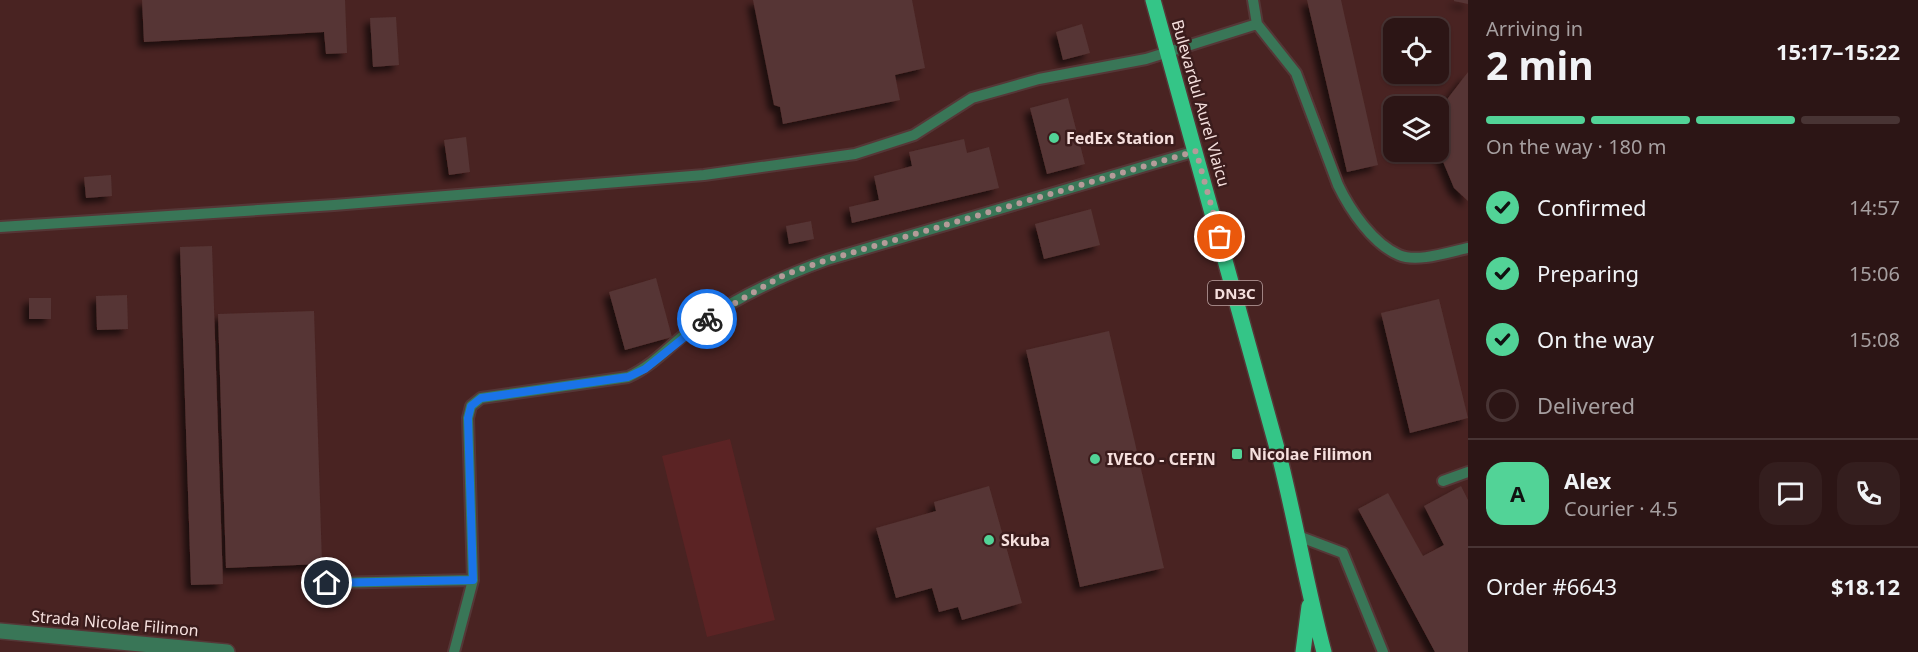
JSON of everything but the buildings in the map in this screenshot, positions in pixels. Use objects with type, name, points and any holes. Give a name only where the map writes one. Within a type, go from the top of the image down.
[{"type":"main road","name":"Bulevardul Aurel Vlaicu","points":[[1153,0],[1196,151],[1299,536],[1310,600],[1324,652]]},
{"type":"main road","name":"Bulevardul Aurel Vlaicu","points":[[1310,600],[1312,652]]},
{"type":"main road","points":[[1303,652],[1310,600]]},
{"type":"main road","points":[[1319,633],[1332,652]]},
{"type":"street","name":"Strada Nicolae Filimon","points":[[0,631],[181,650],[227,652]]},
{"type":"lane","points":[[1254,0],[1257,24],[1296,74],[1338,186],[1368,232],[1399,256],[1419,257],[1468,248]]},
{"type":"lane","points":[[0,228],[322,206],[692,176],[855,154],[914,135],[972,98],[1039,79],[1146,59],[1257,24]]},
{"type":"lane","points":[[454,652],[473,580],[468,418],[471,406],[481,398],[628,377],[645,369],[698,324],[784,275],[827,260],[1196,151]]},
{"type":"lane","points":[[1443,481],[1468,472]]},
{"type":"lane","points":[[1299,536],[1343,553],[1383,652]]},
{"type":"lane","points":[[327,583],[473,580]]},
{"type":"shaded area","points":[[0,0],[1468,0],[1468,652],[0,652]]},
{"type":"shaded area","points":[[730,439],[775,620],[707,637],[662,456]]},
{"type":"way so far","points":[[707,319],[784,275],[827,260],[1196,151],[1220,237]]},
{"type":"place","name":"FedEx Station","points":[[1054,138]]},
{"type":"place","name":"Nicolae Filimon","points":[[1237,454]]},
{"type":"place","name":"IVECO - CEFIN","points":[[1095,459]]},
{"type":"place","name":"Skuba","points":[[989,540]]},
{"type":"route","points":[[327,583],[473,580],[468,418],[471,406],[481,398],[628,377],[645,369],[707,319]]}]
